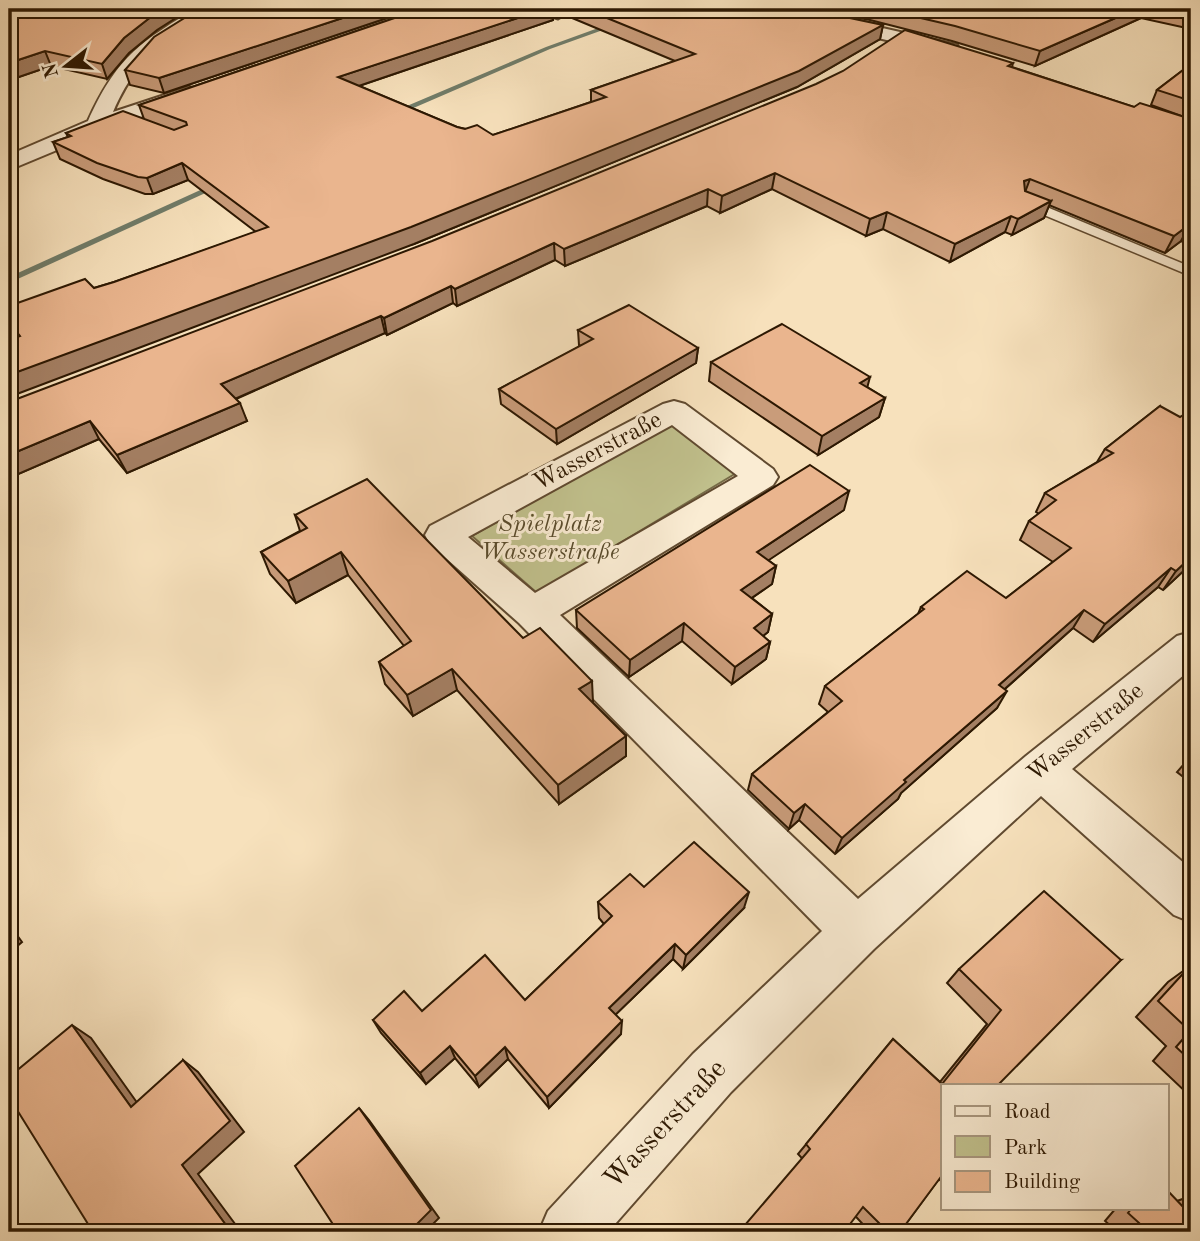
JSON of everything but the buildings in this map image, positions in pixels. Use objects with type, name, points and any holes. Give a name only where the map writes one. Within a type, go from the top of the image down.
[{"type":"street","points":[[97,125],[117,82],[135,58],[163,36],[207,9]]},
{"type":"street","points":[[778,9],[814,12],[965,54]]},
{"type":"street","points":[[872,55],[900,35]]},
{"type":"street","points":[[9,163],[97,125],[201,89]]},
{"type":"street","name":"Wasserstraße","points":[[533,613],[761,477],[674,411],[443,535],[533,613],[857,932]]},
{"type":"street","name":"Wasserstraße","points":[[569,1232],[712,1073],[857,932],[1041,769],[1191,647]]},
{"type":"street","points":[[1041,769],[1191,899]]},
{"type":"lane","points":[[534,9],[558,16]]},
{"type":"lane","points":[[118,117],[145,126]]},
{"type":"lane","points":[[1025,202],[1191,272]]},
{"type":"green space","name":"Spielplatz Wasserstraße","points":[[672,423],[738,472],[537,593],[472,536]]},
{"type":"waterway","points":[[392,114],[548,48],[612,25]]},
{"type":"waterway","points":[[9,280],[221,184]]}]
